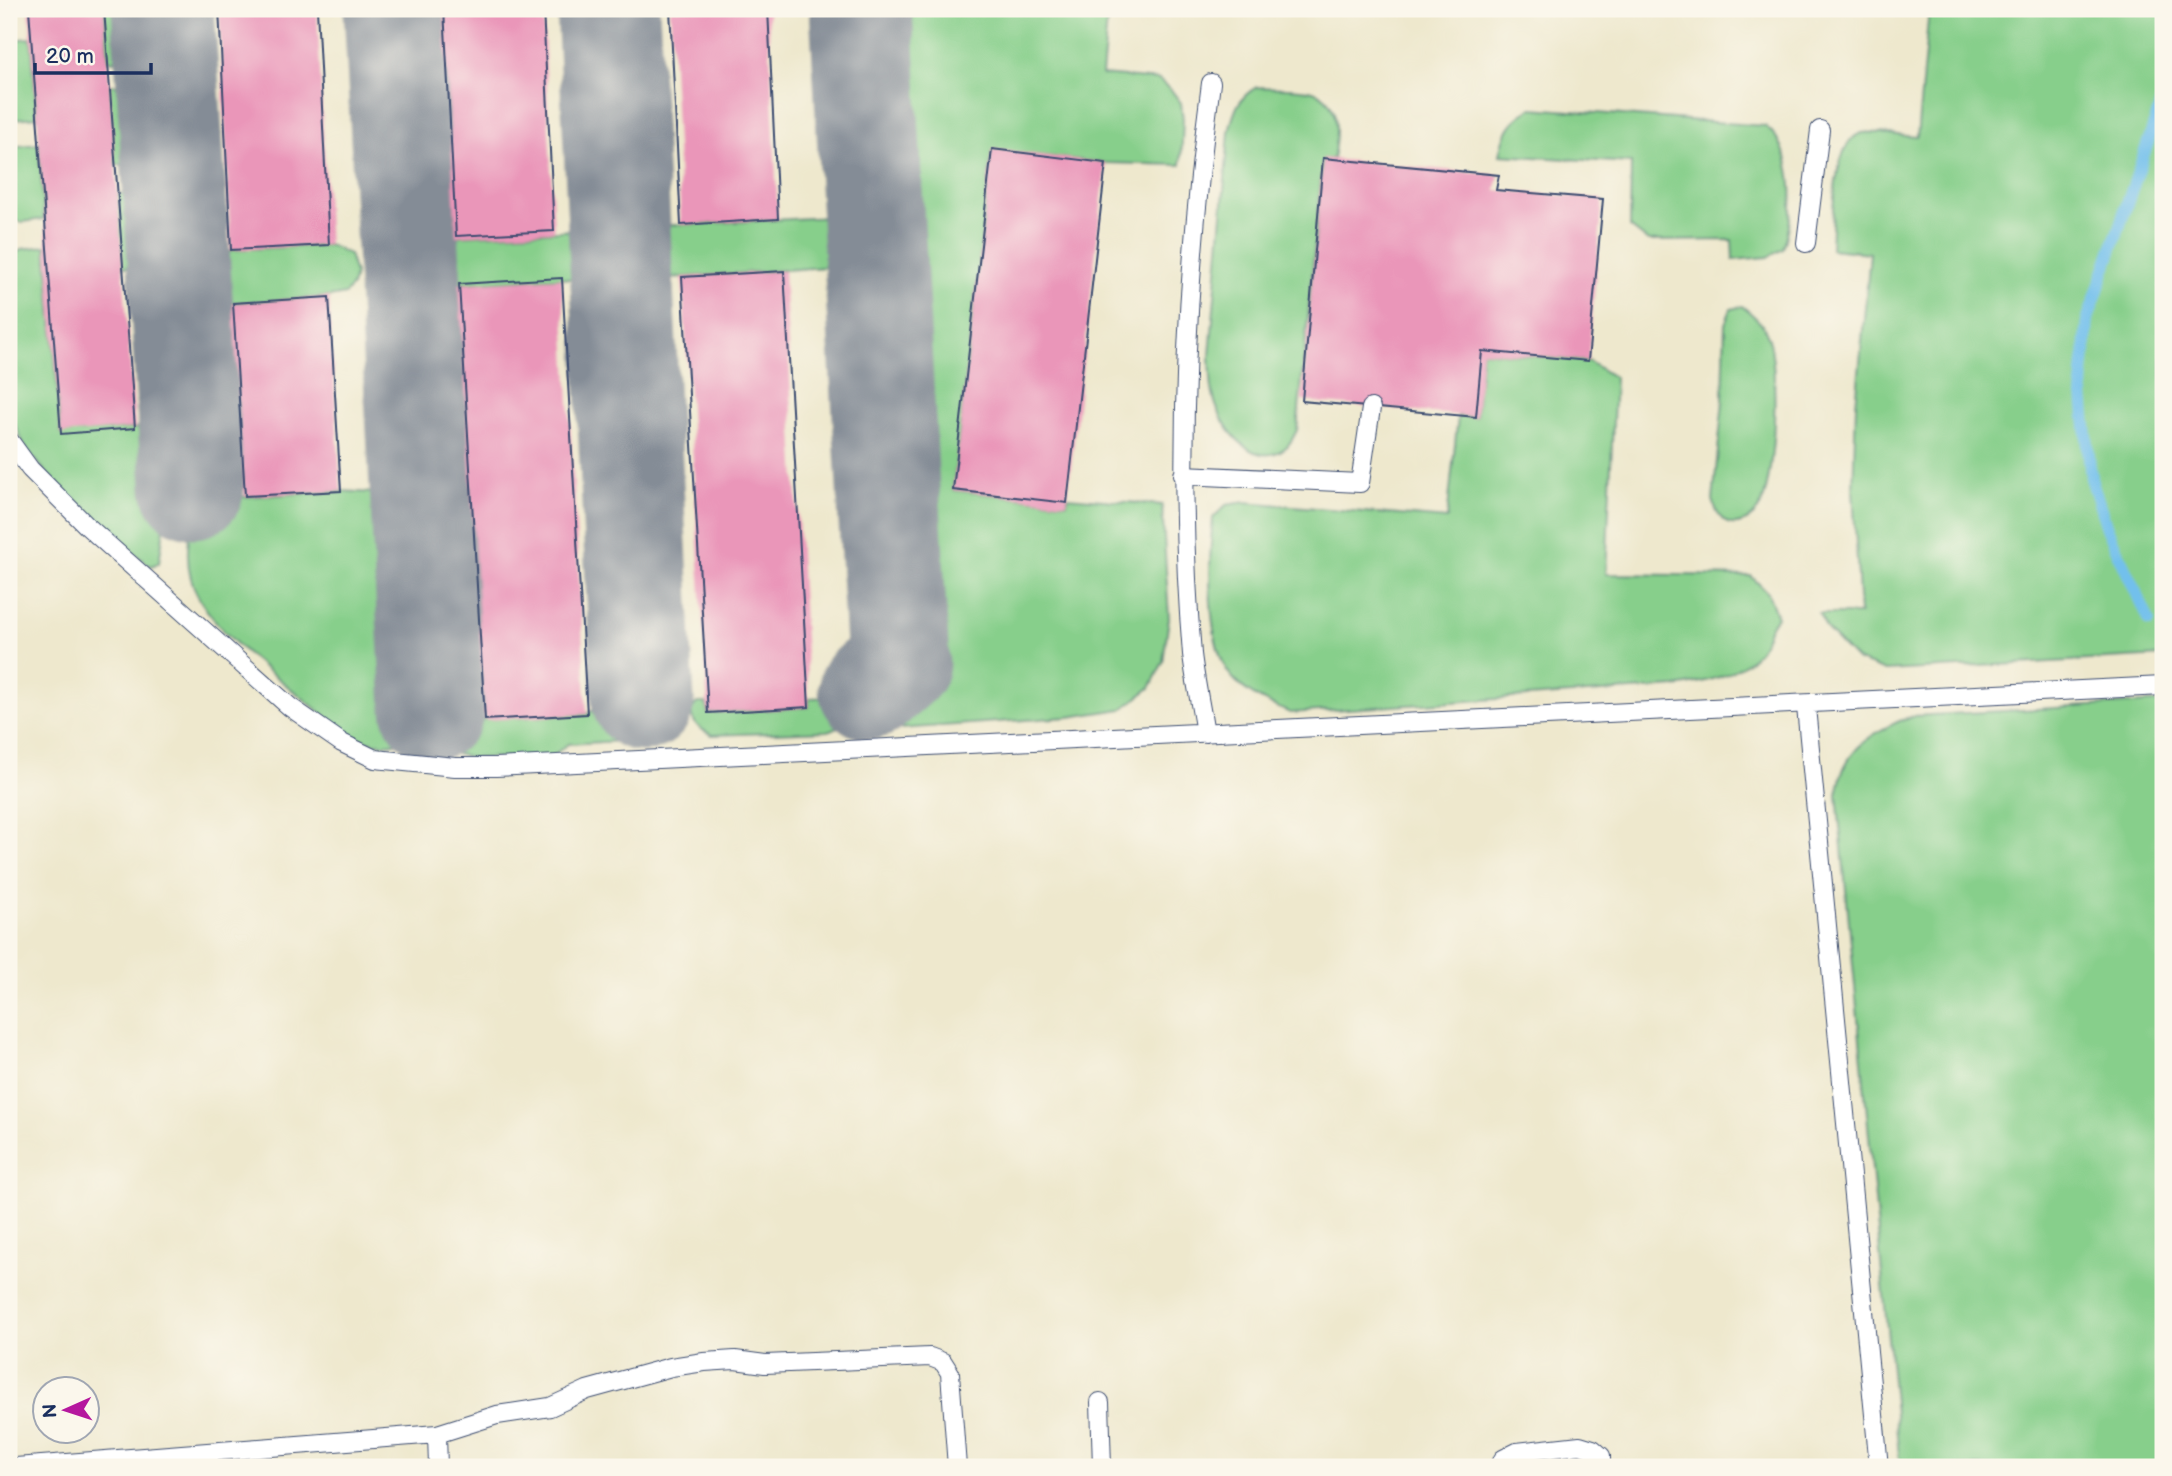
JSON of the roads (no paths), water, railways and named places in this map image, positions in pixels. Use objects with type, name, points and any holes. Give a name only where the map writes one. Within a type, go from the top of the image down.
[{"type":"lane","points":[[1205,733],[1192,656],[1183,475],[1193,256],[1210,83]]},
{"type":"lane","points":[[1806,243],[1819,130]]},
{"type":"lane","points":[[1183,475],[1360,484],[1371,408]]},
{"type":"lane","points":[[9,440],[30,470],[87,526],[290,707],[342,743],[375,759],[455,767],[496,767],[1806,707],[2163,686]]},
{"type":"lane","points":[[1806,707],[1879,1467]]},
{"type":"lane","points":[[16,1467],[437,1434],[497,1415],[550,1406],[587,1390],[682,1365],[735,1360],[765,1364],[930,1357],[943,1362],[950,1373],[957,1467]]},
{"type":"lane","points":[[1100,1402],[1102,1467]]},
{"type":"lane","points":[[437,1434],[438,1467]]},
{"type":"lane","points":[[1500,1467],[1503,1459],[1517,1451],[1580,1445],[1593,1448],[1601,1456],[1601,1467]]},
{"type":"waterway","points":[[2149,621],[2107,528],[2091,478],[2082,385],[2088,319],[2163,98]]}]
